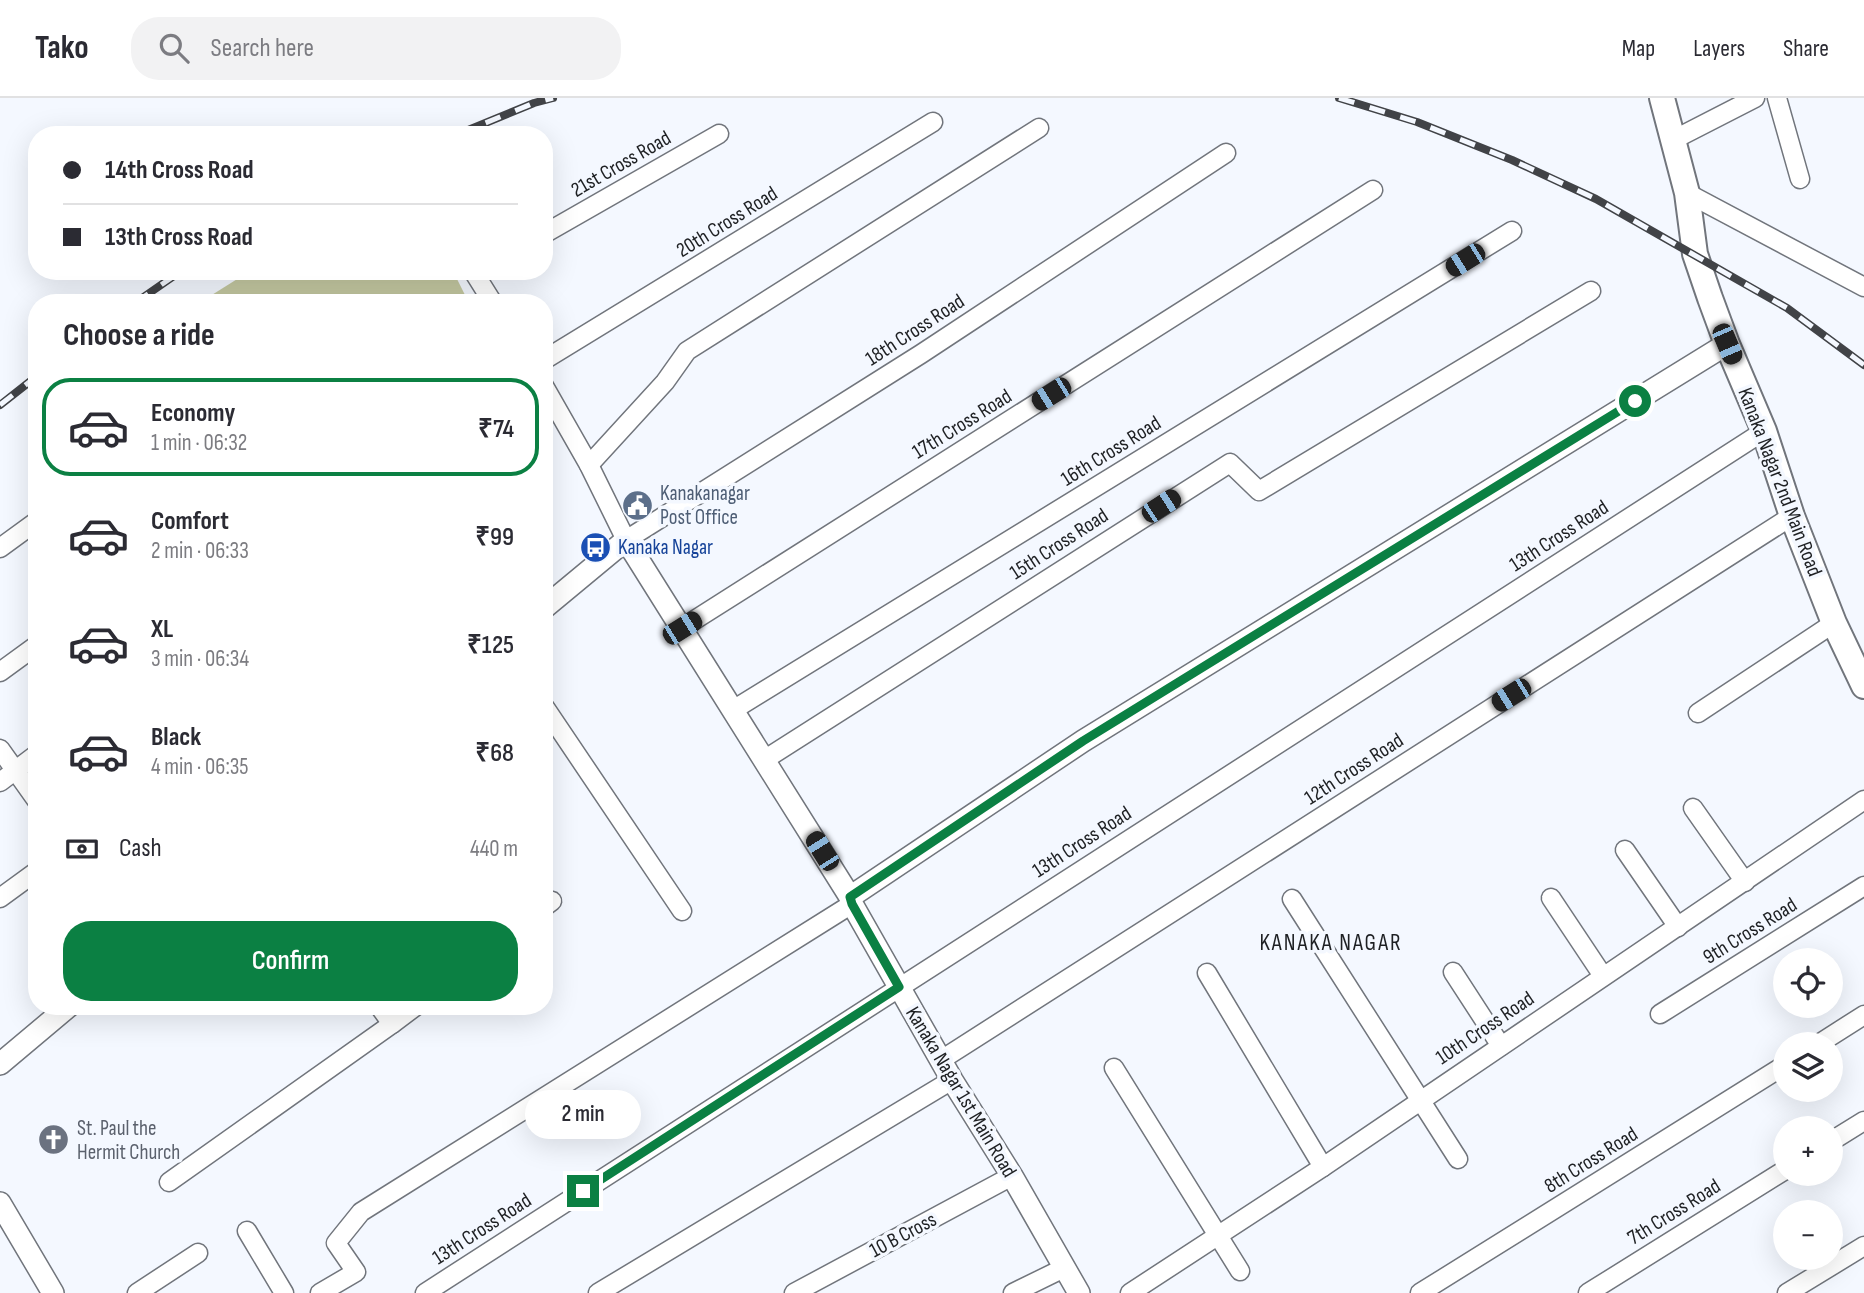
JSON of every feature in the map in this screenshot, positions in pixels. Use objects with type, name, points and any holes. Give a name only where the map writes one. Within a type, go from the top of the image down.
[{"type":"main road","name":"Kanaka Nagar 2nd Main Road","points":[[1661,98],[1687,193],[1695,254],[1727,344],[1764,431],[1834,623],[1864,686]]},
{"type":"street","points":[[1673,140],[1755,98]]},
{"type":"street","points":[[1777,98],[1800,179]]},
{"type":"street","name":"20th Cross Road","points":[[553,354],[933,122]]},
{"type":"street","points":[[589,465],[665,382],[687,351],[1039,128]]},
{"type":"street","name":"21st Cross Road","points":[[553,229],[719,134]]},
{"type":"street","name":"18th Cross Road","points":[[626,540],[921,354],[1226,153]]},
{"type":"street","name":"17th Cross Road","points":[[682,628],[1373,190]]},
{"type":"street","points":[[1687,193],[1864,287]]},
{"type":"street","name":"16th Cross Road","points":[[733,710],[1512,231]]},
{"type":"street","name":"15th Cross Road","points":[[764,760],[1230,463],[1259,491],[1591,291]]},
{"type":"street","points":[[320,1293],[356,1272],[336,1243],[361,1212],[851,900],[1083,741],[1727,344]]},
{"type":"street","name":"Kanaka Nagar 1st Main Road","points":[[553,408],[589,465],[626,540],[851,900],[952,1080],[1012,1176],[1079,1293]]},
{"type":"street","name":"13th Cross Road","points":[[425,1293],[1764,431]]},
{"type":"street","name":"12th Cross Road","points":[[941,1060],[1793,516]]},
{"type":"street","points":[[0,548],[28,528]]},
{"type":"street","points":[[553,601],[626,540]]},
{"type":"street","points":[[1698,713],[1834,623]]},
{"type":"street","points":[[0,672],[28,652]]},
{"type":"street","points":[[553,719],[682,911]]},
{"type":"street","points":[[0,749],[28,788]]},
{"type":"street","points":[[0,782],[28,761]]},
{"type":"street","name":"10th Cross Road","points":[[1130,1293],[1323,1167],[1864,800]]},
{"type":"street","points":[[1693,808],[1745,882]]},
{"type":"street","points":[[1625,850],[1678,928]]},
{"type":"street","points":[[0,898],[28,878]]},
{"type":"street","name":"9th Cross Road","points":[[1660,1014],[1864,886]]},
{"type":"street","points":[[1551,898],[1603,976]]},
{"type":"street","points":[[1292,899],[1458,1159]]},
{"type":"street","points":[[1453,972],[1501,1046]]},
{"type":"street","points":[[1207,973],[1323,1167]]},
{"type":"street","points":[[0,1064],[58,1015]]},
{"type":"street","points":[[386,1015],[393,1024]]},
{"type":"street","points":[[169,1182],[404,1015]]},
{"type":"street","points":[[1838,1032],[1864,1016]]},
{"type":"street","points":[[1114,1068],[1240,1271]]},
{"type":"street","name":"8th Cross Road","points":[[1420,1293],[1773,1072]]},
{"type":"street","points":[[598,1293],[952,1080]]},
{"type":"street","points":[[1843,1134],[1864,1121]]},
{"type":"street","name":"10 B Cross","points":[[794,1293],[1012,1176]]},
{"type":"street","name":"7th Cross Road","points":[[1588,1293],[1773,1177]]},
{"type":"street","points":[[2,1211],[53,1293]]},
{"type":"street","points":[[247,1231],[284,1293]]},
{"type":"street","points":[[1787,1293],[1864,1247]]},
{"type":"street","points":[[136,1293],[198,1253]]},
{"type":"street","points":[[1013,1293],[1064,1268]]},
{"type":"green space","points":[[236,280],[458,280],[464,294],[213,294]]},
{"type":"railway","points":[[478,126],[553,98]]},
{"type":"railway","points":[[1339,98],[1417,122],[1512,160],[1596,199],[1787,308],[1864,365]]},
{"type":"railway","points":[[148,294],[168,280]]},
{"type":"railway","points":[[0,405],[28,383]]},
{"type":"place","name":"Kanakanagar Post Office","points":[[637,505]]},
{"type":"place","name":"Kanaka Nagar","points":[[595,547]]},
{"type":"place","name":"St. Paul the Hermit Church","points":[[54,1140]]},
{"type":"district","name":"KANAKA NAGAR","points":[[1331,943]]},
{"type":"route","points":[[583,1191],[899,987],[850,897],[1083,741],[1635,401]]}]
